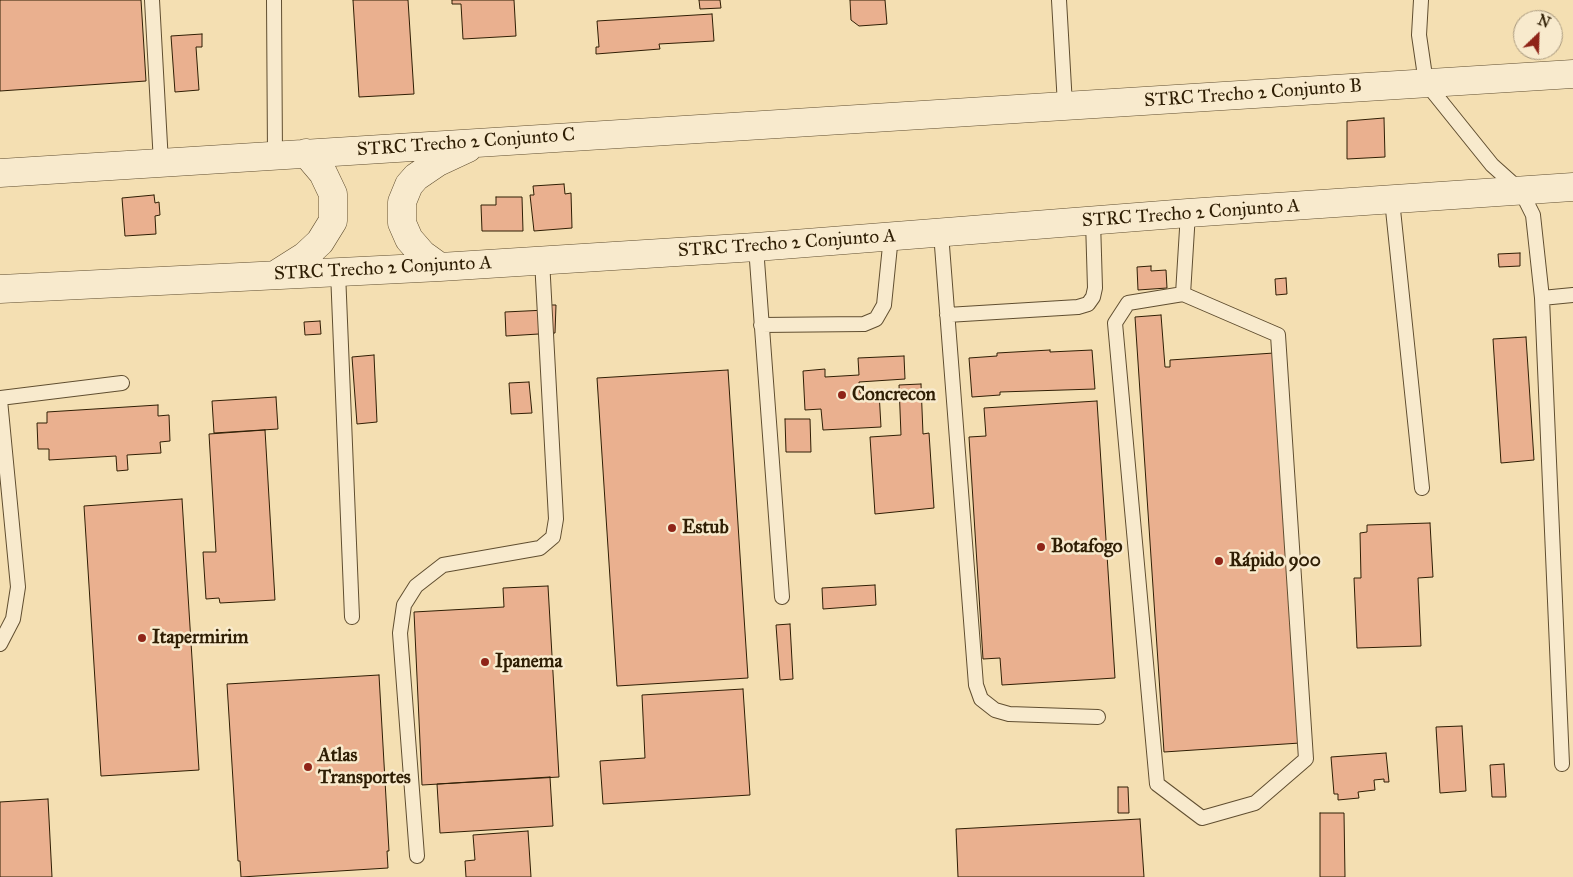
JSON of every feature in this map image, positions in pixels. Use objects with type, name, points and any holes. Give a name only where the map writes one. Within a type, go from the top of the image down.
[{"type":"street","name":"STRC Trecho 2 Conjunto B","points":[[932,113],[1573,74]]},
{"type":"street","name":"STRC Trecho 2 Conjunto C","points":[[0,173],[932,113]]},
{"type":"street","points":[[440,266],[422,254],[409,239],[402,223],[402,202],[409,185],[416,177],[438,162],[480,142]]},
{"type":"street","points":[[274,276],[305,256],[320,242],[333,221],[333,194],[323,173],[306,153]]},
{"type":"street","name":"STRC Trecho 2 Conjunto A","points":[[0,289],[274,276],[756,247],[1188,213],[1573,187]]},
{"type":"lane","points":[[152,0],[161,163]]},
{"type":"lane","points":[[274,0],[275,155]]},
{"type":"lane","points":[[1059,0],[1065,105]]},
{"type":"lane","points":[[1421,0],[1419,35],[1426,83],[1492,165],[1522,191],[1533,215],[1542,298],[1562,764]]},
{"type":"lane","points":[[1392,200],[1422,488]]},
{"type":"lane","points":[[1183,294],[1188,213]]},
{"type":"lane","points":[[947,315],[1078,308],[1088,304],[1093,297],[1095,288],[1093,221]]},
{"type":"lane","points":[[941,233],[976,685],[981,699],[995,710],[1008,714],[1098,717]]},
{"type":"lane","points":[[761,325],[864,324],[876,319],[884,306],[891,236]]},
{"type":"lane","points":[[756,247],[782,597]]},
{"type":"lane","points":[[417,856],[400,633],[404,605],[416,586],[443,565],[540,548],[552,537],[556,519],[542,260]]},
{"type":"lane","points":[[338,272],[352,617]]},
{"type":"lane","points":[[1183,294],[1278,335],[1306,759],[1255,803],[1202,818],[1157,784],[1115,322],[1128,303],[1183,294]]},
{"type":"lane","points":[[1542,298],[1573,295]]},
{"type":"lane","points":[[0,644],[13,619],[18,587],[0,399],[122,383]]},
{"type":"building","points":[[0,0],[141,0],[146,81],[0,91]]},
{"type":"building","points":[[353,0],[408,0],[414,94],[359,97]]},
{"type":"building","points":[[452,0],[514,0],[516,36],[463,39],[461,4],[452,4]]},
{"type":"building","points":[[699,0],[720,0],[721,8],[700,9]]},
{"type":"building","points":[[850,0],[885,0],[887,24],[859,26],[851,20]]},
{"type":"building","points":[[712,14],[714,41],[659,44],[660,49],[596,54],[596,47],[599,47],[597,21]]},
{"type":"building","points":[[202,34],[202,47],[196,47],[199,90],[175,92],[171,36]]},
{"type":"building","points":[[1384,118],[1385,157],[1347,159],[1347,121]]},
{"type":"building","points":[[564,184],[565,194],[571,193],[572,228],[534,231],[530,195],[534,195],[533,186]]},
{"type":"building","points":[[154,195],[155,203],[159,202],[160,215],[155,216],[156,234],[125,236],[122,198]]},
{"type":"building","points":[[496,197],[522,197],[523,231],[482,231],[481,205],[496,205]]},
{"type":"building","points":[[1520,253],[1520,266],[1499,267],[1498,254]]},
{"type":"building","points":[[1151,266],[1151,271],[1166,270],[1167,288],[1138,290],[1137,267]]},
{"type":"building","points":[[1286,278],[1287,294],[1276,295],[1275,279]]},
{"type":"building","points":[[546,305],[556,305],[555,333],[506,336],[505,312],[546,310]]},
{"type":"building","name":"Rápido 900","points":[[1161,315],[1165,367],[1170,367],[1170,360],[1274,353],[1300,743],[1164,752],[1135,317]]},
{"type":"building","points":[[320,321],[321,334],[305,335],[304,322]]},
{"type":"building","points":[[1526,337],[1534,460],[1501,463],[1493,339]]},
{"type":"building","points":[[1050,350],[1050,352],[1092,350],[1095,389],[1000,392],[1000,395],[972,397],[969,358],[997,356],[997,353]]},
{"type":"building","points":[[374,355],[377,422],[357,424],[352,357]]},
{"type":"building","name":"Concrecon","points":[[904,356],[905,379],[859,382],[860,393],[879,392],[881,427],[823,430],[821,409],[805,410],[803,371],[825,369],[825,377],[859,375],[858,358]]},
{"type":"building","name":"Estub","points":[[728,370],[748,678],[617,686],[597,378]]},
{"type":"building","points":[[529,382],[532,413],[511,414],[509,383]]},
{"type":"building","points":[[921,384],[923,434],[929,433],[934,508],[875,514],[870,437],[901,435],[899,385]]},
{"type":"building","points":[[276,397],[278,429],[214,433],[212,401]]},
{"type":"building","name":"Botafogo","points":[[1097,401],[1115,678],[1002,685],[1000,658],[983,659],[969,437],[986,436],[984,408]]},
{"type":"building","points":[[158,405],[158,416],[169,415],[170,441],[160,442],[161,453],[127,455],[128,470],[117,471],[116,456],[49,460],[49,449],[38,449],[37,423],[47,423],[47,412]]},
{"type":"building","points":[[785,419],[810,419],[811,452],[786,452]]},
{"type":"building","points":[[265,430],[275,600],[220,603],[219,598],[206,599],[203,552],[216,552],[209,434]]},
{"type":"building","name":"Itapermirim","points":[[182,499],[199,770],[101,776],[84,506]]},
{"type":"building","points":[[1430,523],[1433,577],[1418,578],[1421,646],[1357,648],[1354,578],[1361,578],[1360,533],[1367,532],[1367,525]]},
{"type":"building","points":[[875,585],[876,605],[823,609],[822,588]]},
{"type":"building","name":"Ipanema","points":[[548,586],[559,777],[422,785],[414,612],[504,607],[503,588]]},
{"type":"building","points":[[790,624],[793,679],[780,680],[776,625]]},
{"type":"building","name":"Atlas Transportes","points":[[379,675],[389,851],[387,851],[388,868],[241,877],[240,861],[238,861],[227,684]]},
{"type":"building","points":[[743,689],[750,795],[603,804],[600,761],[645,758],[642,695]]},
{"type":"building","points":[[1462,726],[1466,791],[1440,793],[1436,727]]},
{"type":"building","points":[[1386,753],[1389,782],[1384,782],[1384,779],[1374,780],[1375,790],[1358,792],[1359,798],[1338,800],[1338,794],[1334,794],[1331,757]]},
{"type":"building","points":[[1504,764],[1506,797],[1492,797],[1490,765]]},
{"type":"building","points":[[550,777],[553,826],[440,833],[437,784]]},
{"type":"building","points":[[1118,787],[1128,787],[1129,813],[1118,813]]},
{"type":"building","points":[[48,799],[52,877],[0,877],[0,802]]},
{"type":"building","points":[[1320,813],[1344,813],[1345,877],[1320,877]]},
{"type":"building","points":[[1140,819],[1144,877],[958,877],[956,829]]},
{"type":"building","points":[[528,831],[531,877],[466,877],[465,861],[475,860],[473,835]]},
{"type":"place","name":"Concrecon","points":[[842,395]]},
{"type":"place","name":"Estub","points":[[672,528]]},
{"type":"place","name":"Botafogo","points":[[1041,547]]},
{"type":"place","name":"Rápido 900","points":[[1219,561]]},
{"type":"place","name":"Itapermirim","points":[[142,638]]},
{"type":"place","name":"Ipanema","points":[[485,662]]},
{"type":"place","name":"Atlas Transportes","points":[[308,767]]}]
